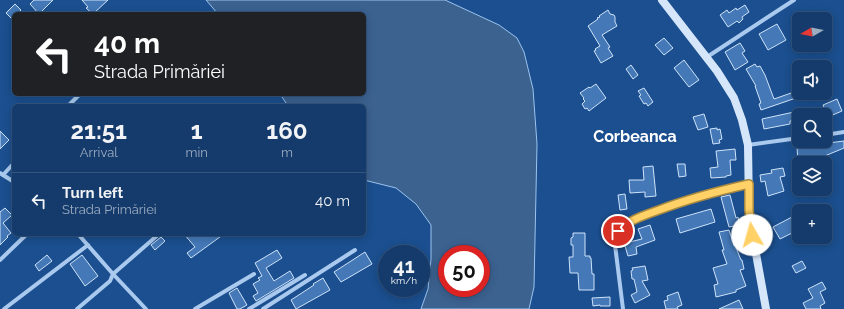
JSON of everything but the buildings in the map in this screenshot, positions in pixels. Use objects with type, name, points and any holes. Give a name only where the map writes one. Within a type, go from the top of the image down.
[{"type":"main road","points":[[662,0],[717,71],[734,98],[742,120],[748,145],[749,210],[752,235],[766,309]]},
{"type":"street","points":[[707,57],[794,0]]},
{"type":"street","points":[[70,104],[78,96]]},
{"type":"street","points":[[832,134],[844,132]]},
{"type":"street","points":[[748,145],[792,139]]},
{"type":"street","points":[[12,164],[1,174],[12,181]]},
{"type":"street","points":[[624,309],[615,245],[618,231],[622,226],[641,216],[677,203],[749,184]]},
{"type":"street","points":[[0,260],[26,236]]},
{"type":"street","points":[[80,236],[146,309]]},
{"type":"street","points":[[77,309],[110,282],[113,274],[157,236]]},
{"type":"street","points":[[4,309],[88,245]]},
{"type":"street","points":[[263,309],[355,250]]},
{"type":"street","points":[[195,309],[254,274]]},
{"type":"street","points":[[249,309],[305,275]]},
{"type":"water","points":[[206,0],[445,0],[499,25],[517,38],[524,52],[533,89],[537,144],[534,287],[529,309],[421,309],[425,297],[430,297],[431,225],[416,204],[396,188],[366,180],[366,104],[287,104],[281,96],[366,96],[366,12],[216,12]]},
{"type":"district","name":"Corbeanca","points":[[635,136]]},
{"type":"route","points":[[618,231],[622,226],[641,216],[677,203],[749,184],[749,210],[752,235]]}]
